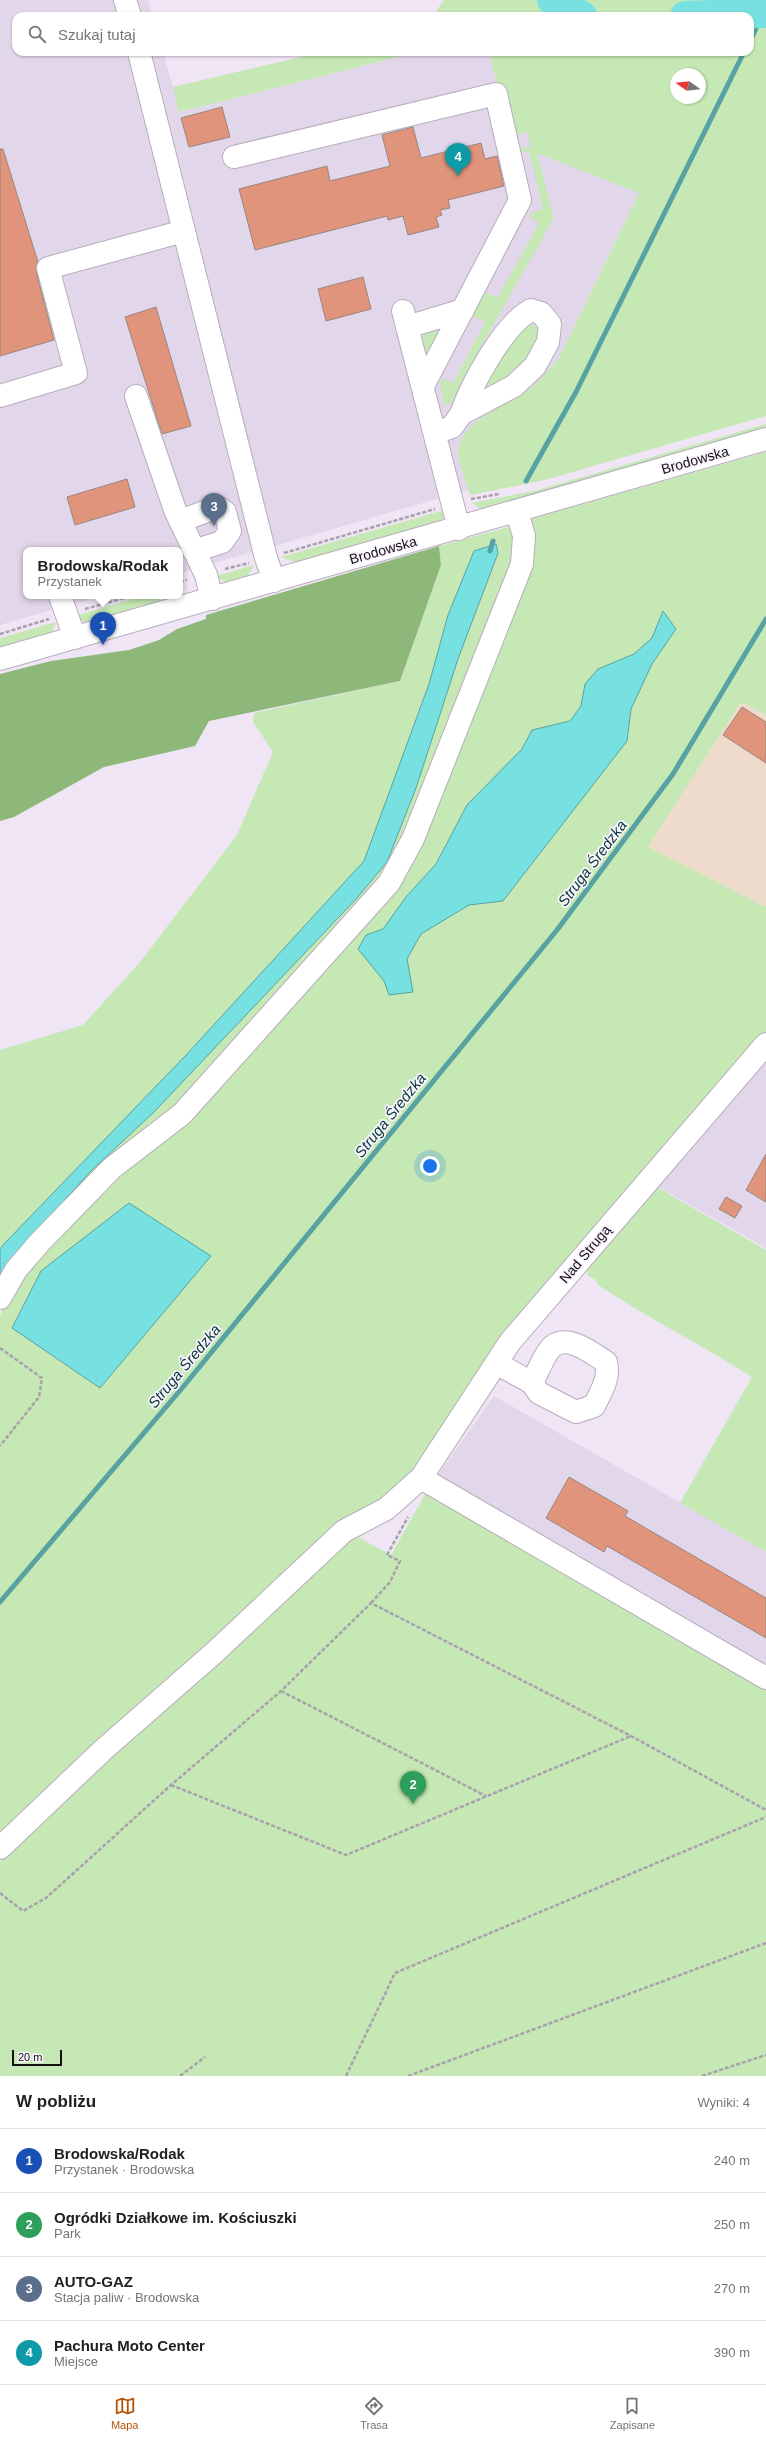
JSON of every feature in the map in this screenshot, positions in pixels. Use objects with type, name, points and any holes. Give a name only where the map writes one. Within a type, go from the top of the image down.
[{"type":"street","points":[[125,0],[129,12]]},
{"type":"street","points":[[140,56],[266,558],[274,581]]},
{"type":"street","points":[[234,157],[496,94],[520,200],[423,386]]},
{"type":"street","points":[[0,396],[76,373],[48,268],[184,230]]},
{"type":"street","points":[[462,310],[405,319],[453,504],[466,527]]},
{"type":"street","points":[[435,433],[452,427],[461,414],[469,392],[509,329],[519,317],[531,310],[541,313],[550,324],[548,342],[535,366],[514,386],[461,414]]},
{"type":"street","points":[[136,396],[180,521],[206,575],[212,599]]},
{"type":"street","name":"Brodowska","points":[[0,659],[766,440]]},
{"type":"street","points":[[180,521],[218,507],[225,512],[230,531],[222,542],[194,551]]},
{"type":"street","points":[[0,1298],[16,1270],[40,1242],[112,1168],[182,1114],[389,883],[414,839],[522,564],[524,536],[520,511]]},
{"type":"street","points":[[61,599],[75,638]]},
{"type":"street","name":"Nad Strugą","points":[[0,1848],[103,1750],[215,1652],[344,1531],[386,1509],[421,1478],[510,1342],[766,1044]]},
{"type":"street","points":[[496,1363],[532,1383]]},
{"type":"street","points":[[421,1478],[766,1678]]},
{"type":"path","points":[[183,581],[453,504],[479,497],[507,493]]},
{"type":"path","points":[[0,1348],[42,1378],[39,1397],[0,1446]]},
{"type":"path","points":[[0,1893],[23,1911],[46,1898],[171,1786],[281,1691],[371,1603],[390,1582],[400,1561],[387,1555],[410,1514]]},
{"type":"path","points":[[371,1603],[631,1736],[766,1810]]},
{"type":"path","points":[[281,1691],[486,1796]]},
{"type":"path","points":[[171,1786],[346,1855],[631,1736]]},
{"type":"path","points":[[346,2076],[395,1973],[766,1817]]},
{"type":"path","points":[[408,2076],[766,1943]]},
{"type":"path","points":[[702,2076],[766,2055]]},
{"type":"path","points":[[180,2076],[205,2057]]},
{"type":"shaded area","points":[[0,0],[148,0],[151,12],[12,12],[12,56],[164,56],[180,112],[402,56],[511,56],[537,152],[639,193],[499,481],[183,572],[183,547],[23,547],[23,599],[91,599],[0,625]]},
{"type":"shaded area","points":[[444,0],[766,0],[766,416],[545,480],[470,495],[458,455],[461,440],[467,430],[476,422],[533,386],[559,358],[639,193],[537,153],[554,218],[465,375],[452,403],[444,405],[440,382],[442,378],[453,383],[485,322],[472,316],[471,313],[483,292],[498,297],[539,223],[531,218],[530,213],[543,209],[529,151],[515,154],[490,56],[754,56],[754,12],[436,12]],"holes":[[[527,132],[531,146],[517,149],[513,136]]]},
{"type":"shaded area","points":[[305,56],[402,56],[179,112],[173,87]]},
{"type":"shaded area","points":[[535,324],[539,332],[534,344],[521,363],[504,380],[474,401],[508,346],[516,336]]},
{"type":"shaded area","points":[[435,331],[439,335],[427,354],[422,338],[425,334]]},
{"type":"shaded area","points":[[766,424],[766,429],[483,510],[472,503],[534,491]]},
{"type":"shaded area","points":[[766,452],[766,715],[741,702],[648,847],[766,907],[766,1032],[656,1158],[413,1474],[0,1839],[0,1317],[4,1303],[21,1274],[392,886],[527,520]]},
{"type":"shaded area","points":[[444,510],[445,515],[441,521],[300,564],[281,557]]},
{"type":"shaded area","points":[[512,526],[517,548],[410,837],[355,914],[0,1292],[0,1050],[83,1025],[141,961],[237,835],[273,752],[253,722],[254,713],[400,681],[441,565],[439,546]]},
{"type":"shaded area","points":[[496,544],[498,553],[458,659],[416,788],[387,862],[357,898],[154,1112],[91,1171],[15,1255],[0,1275],[0,1249],[4,1244],[187,1054],[364,861],[429,684],[448,615],[474,551]]},
{"type":"shaded area","points":[[439,546],[441,565],[400,681],[209,721],[195,746],[104,767],[14,817],[0,821],[0,674],[51,661],[129,650],[159,640],[177,629],[206,619],[206,615]]},
{"type":"shaded area","points":[[254,565],[247,578],[228,584],[216,576]]},
{"type":"shaded area","points":[[133,599],[160,599],[159,602],[86,623],[75,616]]},
{"type":"shaded area","points":[[663,611],[676,629],[652,664],[631,709],[627,741],[503,901],[469,905],[421,934],[407,959],[413,992],[389,995],[384,981],[358,949],[366,935],[383,929],[406,897],[436,864],[467,805],[522,749],[532,730],[570,721],[581,706],[585,684],[598,669],[634,654],[652,638]]},
{"type":"shaded area","points":[[56,622],[51,634],[0,651],[0,638]]},
{"type":"shaded area","points":[[741,702],[766,715],[766,907],[648,847]]},
{"type":"shaded area","points":[[766,1053],[766,1248],[653,1184]]},
{"type":"shaded area","points":[[653,1185],[766,1250],[766,1552],[680,1503],[752,1377],[617,1297],[598,1285],[596,1280],[588,1276],[587,1266]]},
{"type":"shaded area","points":[[129,1203],[211,1256],[100,1388],[12,1328],[41,1271]]},
{"type":"shaded area","points":[[494,1396],[766,1552],[766,1669],[435,1479]]},
{"type":"shaded area","points":[[427,1491],[766,1686],[766,2076],[0,2076],[0,1862],[119,1744],[350,1533],[391,1555]]},
{"type":"building","points":[[222,107],[230,137],[189,147],[181,118]]},
{"type":"building","points":[[413,127],[421,158],[481,143],[485,159],[497,156],[504,186],[448,200],[450,208],[440,210],[442,215],[436,217],[439,227],[408,235],[403,216],[388,220],[387,216],[255,250],[239,189],[327,166],[330,181],[390,166],[382,135]]},
{"type":"building","points":[[0,149],[3,149],[38,262],[36,271],[54,340],[0,356]]},
{"type":"building","points":[[363,277],[371,309],[326,321],[318,289]]},
{"type":"building","points":[[156,307],[191,426],[162,434],[125,317]]},
{"type":"building","points":[[127,479],[135,507],[75,525],[67,497]]},
{"type":"building","points":[[742,707],[766,722],[766,763],[723,735]]},
{"type":"building","points":[[766,1154],[766,1202],[746,1190]]},
{"type":"building","points":[[726,1197],[742,1206],[735,1218],[719,1209]]},
{"type":"building","points":[[569,1477],[628,1511],[625,1516],[766,1598],[766,1638],[607,1546],[604,1552],[546,1518]]},
{"type":"waterway","points":[[552,0],[574,12]]},
{"type":"waterway","points":[[754,33],[766,8]]},
{"type":"waterway","points":[[754,13],[766,13]]},
{"type":"waterway","points":[[526,481],[576,392],[742,56]]},
{"type":"waterway","points":[[490,551],[493,541]]},
{"type":"waterway","name":"Struga Średzka","points":[[0,1602],[183,1387],[557,930],[673,774],[766,619]]},
{"type":"place","name":"Pachura Moto Center","points":[[458,176]]},
{"type":"place","name":"AUTO-GAZ","points":[[214,526]]},
{"type":"place","name":"Brodowska/Rodak","points":[[103,645]]},
{"type":"place","name":"Ogródki Działkowe im. Kościuszki","points":[[413,1804]]}]
